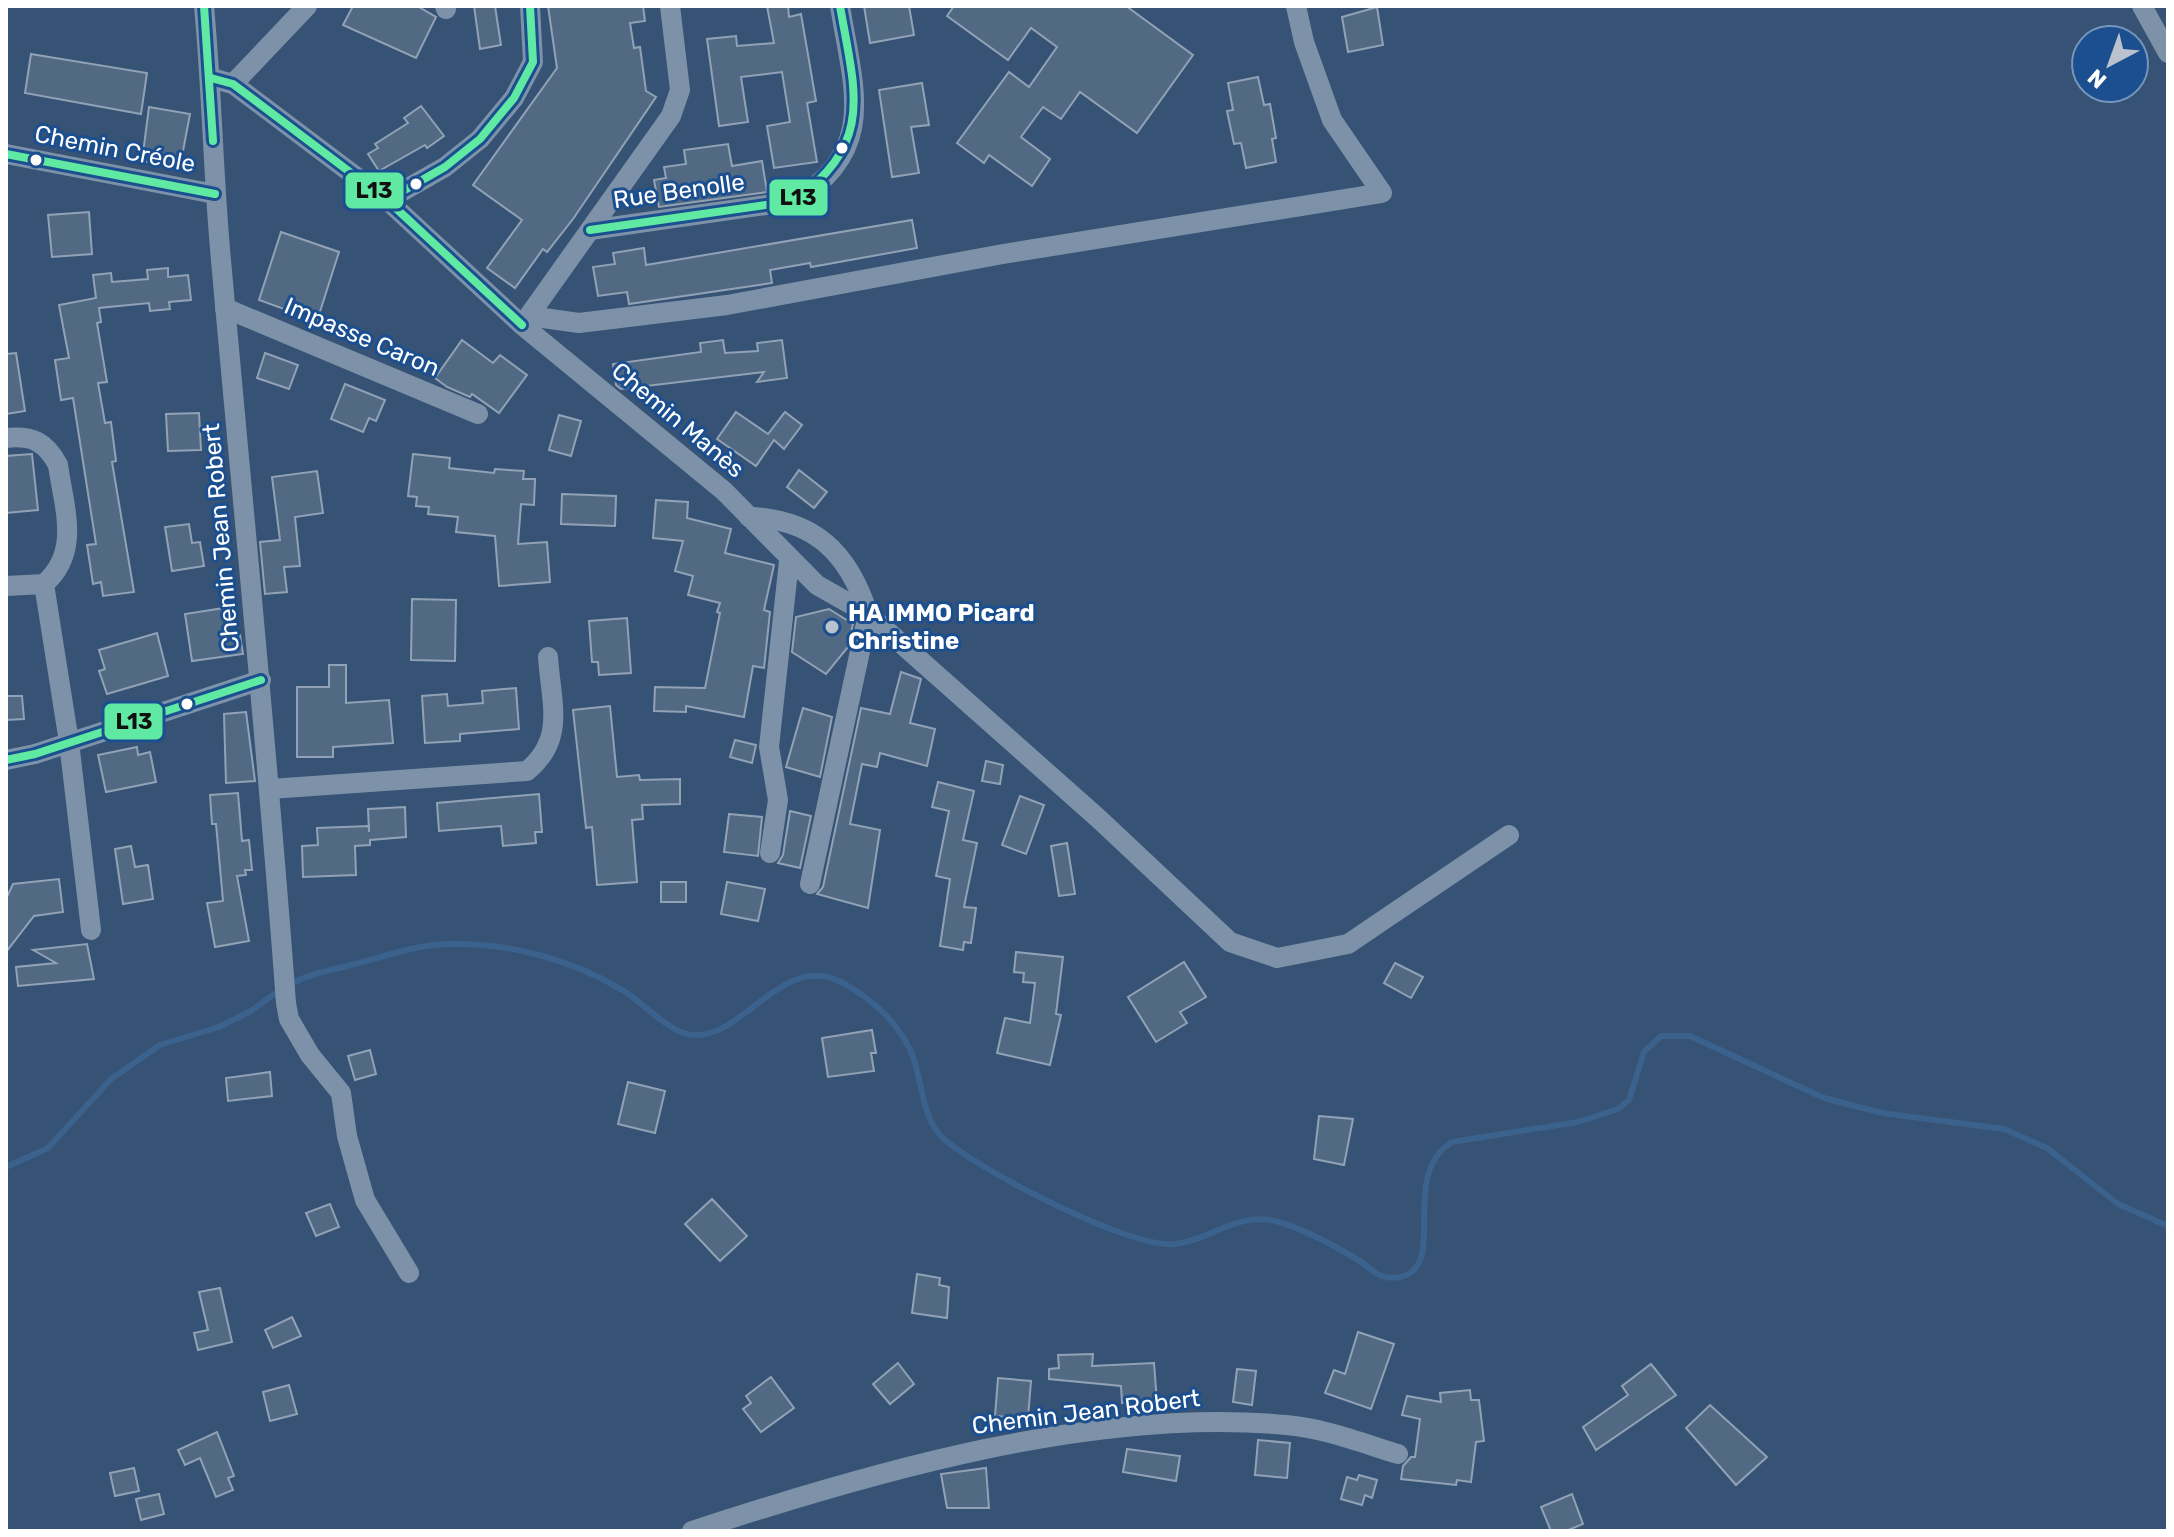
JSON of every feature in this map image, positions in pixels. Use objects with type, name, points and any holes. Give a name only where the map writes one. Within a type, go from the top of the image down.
[{"type":"street","name":"Chemin Jean Robert","points":[[204,6],[211,78],[215,194],[289,1019],[310,1055],[341,1093],[347,1136],[365,1200],[409,1273]]},
{"type":"street","points":[[233,84],[307,6]]},
{"type":"street","points":[[387,200],[445,167],[480,139],[514,98],[533,62],[530,6]]},
{"type":"street","points":[[526,321],[671,116],[680,90],[670,6]]},
{"type":"street","name":"Rue Benolle","points":[[590,230],[794,201],[823,183],[846,154],[856,111],[840,6]]},
{"type":"street","points":[[526,321],[579,323],[727,305],[991,256],[1382,193],[1332,120],[1304,42],[1296,6]]},
{"type":"street","points":[[2142,6],[2168,53]]},
{"type":"street","name":"Chemin Manès","points":[[211,78],[233,84],[387,200],[724,491],[789,561],[843,603],[868,614],[1099,819],[1216,933],[1244,949],[1277,958],[1348,944],[1509,835]]},
{"type":"street","name":"Chemin Créole","points":[[6,154],[215,194]]},
{"type":"street","name":"Impasse Caron","points":[[225,308],[478,414]]},
{"type":"street","points":[[6,438],[33,438],[44,444],[58,465],[67,555],[62,566],[44,584],[6,586]]},
{"type":"street","points":[[749,517],[796,523],[826,543],[855,580],[868,614],[810,884]]},
{"type":"street","points":[[770,853],[778,800],[769,747],[789,561]]},
{"type":"street","points":[[44,584],[69,742],[91,930]]},
{"type":"street","points":[[270,789],[527,771],[545,756],[554,738],[548,657]]},
{"type":"street","points":[[6,760],[261,680]]},
{"type":"street","name":"Chemin Jean Robert","points":[[692,1531],[997,1445],[1188,1421],[1289,1425],[1398,1454]]},
{"type":"building","points":[[353,6],[417,6],[436,17],[416,58],[343,25]]},
{"type":"building","points":[[474,6],[495,6],[501,45],[480,49]]},
{"type":"building","points":[[548,6],[643,6],[645,21],[630,23],[634,48],[640,47],[646,91],[656,97],[573,219],[547,252],[543,249],[515,288],[487,268],[522,220],[473,185],[557,68]]},
{"type":"building","points":[[767,6],[788,6],[789,17],[801,14],[816,101],[807,103],[817,162],[774,168],[767,126],[790,122],[782,72],[741,77],[748,122],[719,126],[707,39],[736,36],[737,46],[774,43]]},
{"type":"building","points":[[864,6],[909,6],[914,35],[870,43]]},
{"type":"building","points":[[954,6],[1126,6],[1193,55],[1137,133],[1080,92],[1061,119],[1043,107],[1021,137],[1050,159],[1032,186],[989,155],[984,163],[957,143],[1009,72],[1029,87],[1057,47],[1031,28],[1008,60],[947,16]]},
{"type":"building","points":[[1377,7],[1383,45],[1348,52],[1342,17]]},
{"type":"building","points":[[31,54],[147,73],[141,114],[25,93]]},
{"type":"building","points":[[1258,77],[1264,105],[1270,104],[1276,138],[1272,139],[1276,162],[1246,168],[1241,143],[1234,144],[1227,111],[1233,110],[1228,83]]},
{"type":"building","points":[[922,83],[929,125],[911,127],[919,173],[892,177],[879,90]]},
{"type":"building","points":[[421,106],[444,136],[427,148],[425,145],[379,171],[368,154],[378,148],[375,144],[408,123],[404,118]]},
{"type":"building","points":[[149,107],[190,114],[180,167],[142,161]]},
{"type":"building","points":[[728,144],[732,166],[762,161],[767,192],[659,207],[654,180],[666,178],[664,167],[686,164],[684,150]]},
{"type":"building","points":[[89,212],[92,254],[52,257],[48,215]]},
{"type":"building","points":[[912,220],[917,248],[811,267],[810,263],[770,270],[772,283],[629,304],[627,292],[598,296],[593,267],[615,264],[613,253],[644,248],[646,265]]},
{"type":"building","points":[[281,232],[339,252],[317,321],[259,300]]},
{"type":"building","points":[[168,268],[168,277],[188,275],[191,300],[169,302],[170,309],[150,311],[149,303],[99,308],[101,322],[97,323],[107,382],[98,383],[105,423],[111,422],[116,461],[112,462],[134,592],[103,596],[101,582],[93,584],[87,545],[96,544],[73,398],[61,400],[55,360],[69,358],[59,305],[96,298],[93,275],[111,273],[112,282],[148,279],[147,270]]},
{"type":"building","points":[[462,340],[493,363],[500,355],[527,375],[499,413],[472,394],[470,397],[435,378]]},
{"type":"building","points":[[723,340],[725,353],[758,351],[757,343],[782,340],[787,378],[757,382],[764,372],[621,389],[616,385],[613,364],[701,352],[700,343]]},
{"type":"building","points":[[16,353],[25,411],[6,414],[6,354]]},
{"type":"building","points":[[265,353],[298,365],[289,389],[257,378]]},
{"type":"building","points":[[345,384],[385,400],[376,421],[369,418],[363,432],[331,419]]},
{"type":"building","points":[[736,412],[768,434],[785,412],[802,425],[784,449],[774,440],[756,466],[717,439]]},
{"type":"building","points":[[199,413],[201,450],[168,451],[166,414]]},
{"type":"building","points":[[559,415],[581,421],[571,456],[549,450]]},
{"type":"building","points":[[32,454],[38,510],[6,513],[6,456]]},
{"type":"building","points":[[413,454],[450,458],[449,468],[494,473],[495,469],[524,471],[523,479],[535,479],[534,505],[521,504],[518,544],[547,542],[550,582],[499,586],[495,536],[456,532],[458,517],[428,514],[429,507],[416,506],[417,497],[408,496]]},
{"type":"building","points":[[799,470],[827,492],[814,508],[787,487]]},
{"type":"building","points":[[317,471],[323,513],[295,517],[300,566],[284,567],[287,592],[265,594],[260,542],[280,540],[272,477]]},
{"type":"building","points":[[562,494],[616,496],[615,526],[561,524]]},
{"type":"building","points":[[656,500],[688,502],[687,518],[731,529],[725,553],[774,565],[764,610],[770,612],[764,668],[753,666],[744,717],[686,706],[686,712],[654,711],[655,687],[705,688],[720,613],[717,612],[720,603],[688,595],[693,576],[675,571],[683,541],[653,538]]},
{"type":"building","points":[[189,524],[192,543],[200,542],[204,566],[172,571],[165,527]]},
{"type":"building","points":[[412,599],[456,600],[455,661],[411,660]]},
{"type":"building","points":[[224,608],[228,636],[240,635],[243,654],[192,661],[185,614]]},
{"type":"building","points":[[829,609],[853,624],[848,647],[826,674],[792,652],[796,617]]},
{"type":"building","points":[[627,618],[631,673],[599,675],[598,662],[592,662],[589,621]]},
{"type":"building","points":[[157,633],[168,676],[107,694],[99,671],[105,669],[99,650]]},
{"type":"building","points":[[329,665],[346,665],[346,703],[389,700],[393,743],[333,747],[333,757],[297,757],[297,687],[329,687]]},
{"type":"building","points":[[901,672],[921,679],[910,723],[935,729],[927,766],[880,753],[877,767],[862,764],[850,824],[880,830],[868,908],[817,894],[823,887],[861,708],[890,714]]},
{"type":"building","points":[[516,688],[519,729],[460,734],[460,741],[425,743],[422,696],[447,694],[448,706],[483,703],[482,691]]},
{"type":"building","points":[[6,696],[22,696],[24,719],[6,720]]},
{"type":"building","points":[[610,706],[617,777],[639,775],[640,780],[680,779],[680,804],[642,805],[643,819],[632,820],[637,882],[597,885],[592,827],[586,828],[573,710]]},
{"type":"building","points":[[803,708],[832,717],[820,777],[786,767]]},
{"type":"building","points":[[246,712],[255,781],[226,783],[224,714]]},
{"type":"building","points":[[735,740],[756,745],[752,763],[730,757]]},
{"type":"building","points":[[137,747],[138,755],[150,752],[156,782],[106,792],[98,755]]},
{"type":"building","points":[[986,761],[1003,765],[1000,784],[982,781]]},
{"type":"building","points":[[938,782],[974,791],[963,840],[977,843],[964,907],[976,908],[971,943],[964,942],[963,950],[940,946],[950,879],[936,876],[949,811],[932,807]]},
{"type":"building","points":[[238,793],[242,841],[249,840],[252,870],[245,870],[246,875],[237,876],[249,941],[215,947],[207,903],[223,901],[216,824],[212,824],[210,795]]},
{"type":"building","points":[[539,794],[542,832],[535,832],[536,843],[503,846],[501,826],[439,831],[437,803]]},
{"type":"building","points":[[1020,796],[1044,805],[1026,854],[1002,845]]},
{"type":"building","points":[[405,807],[406,837],[370,840],[370,845],[355,846],[356,875],[303,877],[302,846],[318,845],[317,828],[369,826],[368,809]]},
{"type":"building","points":[[790,811],[811,816],[800,868],[778,863],[783,855]]},
{"type":"building","points":[[729,814],[762,817],[758,856],[724,852]]},
{"type":"building","points":[[1067,843],[1075,894],[1059,896],[1051,846]]},
{"type":"building","points":[[131,846],[135,867],[148,865],[153,899],[123,904],[115,849]]},
{"type":"building","points":[[59,879],[63,912],[34,916],[6,952],[6,899],[13,884]]},
{"type":"building","points":[[661,882],[686,882],[686,902],[661,902]]},
{"type":"building","points":[[727,882],[765,889],[758,921],[721,914]]},
{"type":"building","points":[[87,944],[94,979],[18,986],[16,967],[56,963],[33,950]]},
{"type":"building","points":[[1016,952],[1063,957],[1056,1014],[1061,1015],[1050,1065],[997,1053],[1005,1018],[1030,1023],[1035,983],[1023,982],[1024,973],[1014,972]]},
{"type":"building","points":[[1184,962],[1206,997],[1180,1012],[1187,1023],[1156,1042],[1128,997]]},
{"type":"building","points":[[1395,963],[1423,977],[1411,998],[1384,983]]},
{"type":"building","points":[[872,1030],[876,1053],[871,1053],[874,1071],[828,1077],[822,1038]]},
{"type":"building","points":[[370,1050],[376,1074],[355,1080],[348,1056]]},
{"type":"building","points":[[270,1072],[272,1096],[228,1101],[226,1078]]},
{"type":"building","points":[[628,1082],[665,1091],[655,1133],[618,1124]]},
{"type":"building","points":[[1319,1116],[1353,1119],[1344,1165],[1314,1159]]},
{"type":"building","points":[[712,1199],[747,1236],[720,1261],[685,1224]]},
{"type":"building","points":[[330,1204],[339,1227],[316,1236],[306,1213]]},
{"type":"building","points":[[917,1274],[940,1278],[939,1285],[949,1287],[947,1318],[912,1313]]},
{"type":"building","points":[[220,1288],[232,1342],[198,1350],[194,1333],[208,1330],[199,1292]]},
{"type":"building","points":[[292,1317],[301,1336],[273,1348],[265,1330]]},
{"type":"building","points":[[1358,1332],[1394,1344],[1371,1409],[1325,1393],[1334,1370],[1345,1374]]},
{"type":"building","points":[[1093,1354],[1092,1366],[1154,1363],[1157,1402],[1122,1403],[1121,1386],[1049,1379],[1049,1369],[1059,1368],[1058,1355]]},
{"type":"building","points":[[898,1363],[914,1384],[890,1404],[873,1384]]},
{"type":"building","points":[[1651,1364],[1676,1395],[1596,1450],[1583,1427],[1628,1395],[1622,1386]]},
{"type":"building","points":[[1237,1369],[1256,1371],[1252,1405],[1233,1402]]},
{"type":"building","points":[[771,1377],[794,1408],[761,1432],[743,1409],[751,1403],[746,1396]]},
{"type":"building","points":[[998,1378],[1031,1381],[1028,1418],[995,1416]]},
{"type":"building","points":[[289,1385],[297,1414],[270,1421],[263,1392]]},
{"type":"building","points":[[1470,1390],[1471,1400],[1479,1400],[1484,1441],[1476,1442],[1471,1482],[1457,1480],[1456,1485],[1401,1479],[1403,1466],[1415,1457],[1420,1419],[1402,1415],[1407,1396],[1441,1402],[1440,1393]]},
{"type":"building","points":[[1710,1405],[1767,1457],[1736,1485],[1686,1428]]},
{"type":"building","points":[[217,1432],[234,1476],[228,1478],[233,1490],[216,1497],[200,1458],[185,1465],[178,1450]]},
{"type":"building","points":[[1258,1440],[1290,1443],[1287,1478],[1255,1475]]},
{"type":"building","points":[[1127,1449],[1180,1456],[1176,1481],[1123,1472]]},
{"type":"building","points":[[134,1468],[139,1491],[115,1496],[110,1473]]},
{"type":"building","points":[[986,1468],[989,1508],[947,1508],[941,1474]]},
{"type":"building","points":[[1359,1475],[1377,1480],[1372,1498],[1365,1495],[1362,1505],[1341,1499],[1347,1477],[1357,1480]]},
{"type":"building","points":[[159,1494],[164,1514],[141,1520],[136,1499]]},
{"type":"building","points":[[1572,1494],[1583,1524],[1566,1531],[1551,1531],[1541,1507]]},
{"type":"waterway","points":[[289,985],[319,973],[426,946],[474,944],[519,950],[584,970],[624,991],[678,1031],[698,1035],[716,1031],[733,1022],[784,985],[802,978],[821,976],[853,989],[894,1024],[909,1047],[924,1102],[937,1132],[963,1154],[1022,1188],[1092,1221],[1154,1242],[1175,1244],[1251,1220],[1279,1222],[1320,1238],[1379,1275],[1389,1278],[1407,1275],[1419,1263],[1429,1173],[1437,1156],[1452,1142],[1578,1122],[1618,1109],[1629,1100],[1644,1052],[1661,1036],[1690,1036],[1824,1098],[1882,1113],[2004,1129],[2047,1148],[2118,1204],[2168,1226]]},
{"type":"waterway","points":[[6,1167],[48,1148],[111,1079],[160,1045],[219,1027],[251,1011],[280,990]]},
{"type":"transit line","name":"L13","points":[[204,6],[213,141]]},
{"type":"transit line","name":"L13","points":[[387,200],[445,167],[480,139],[514,98],[533,62],[530,6]]},
{"type":"transit line","name":"L13","points":[[590,230],[794,201],[820,179],[837,158],[848,136],[853,114],[851,65],[840,6]]},
{"type":"transit line","name":"L13","points":[[211,78],[233,84],[387,200],[522,325]]},
{"type":"transit line","name":"L13","points":[[6,154],[215,194]]},
{"type":"transit line","name":"L13","points":[[6,760],[35,754],[261,680]]},
{"type":"place","name":"HA IMMO Picard Christine","points":[[832,627]]}]
